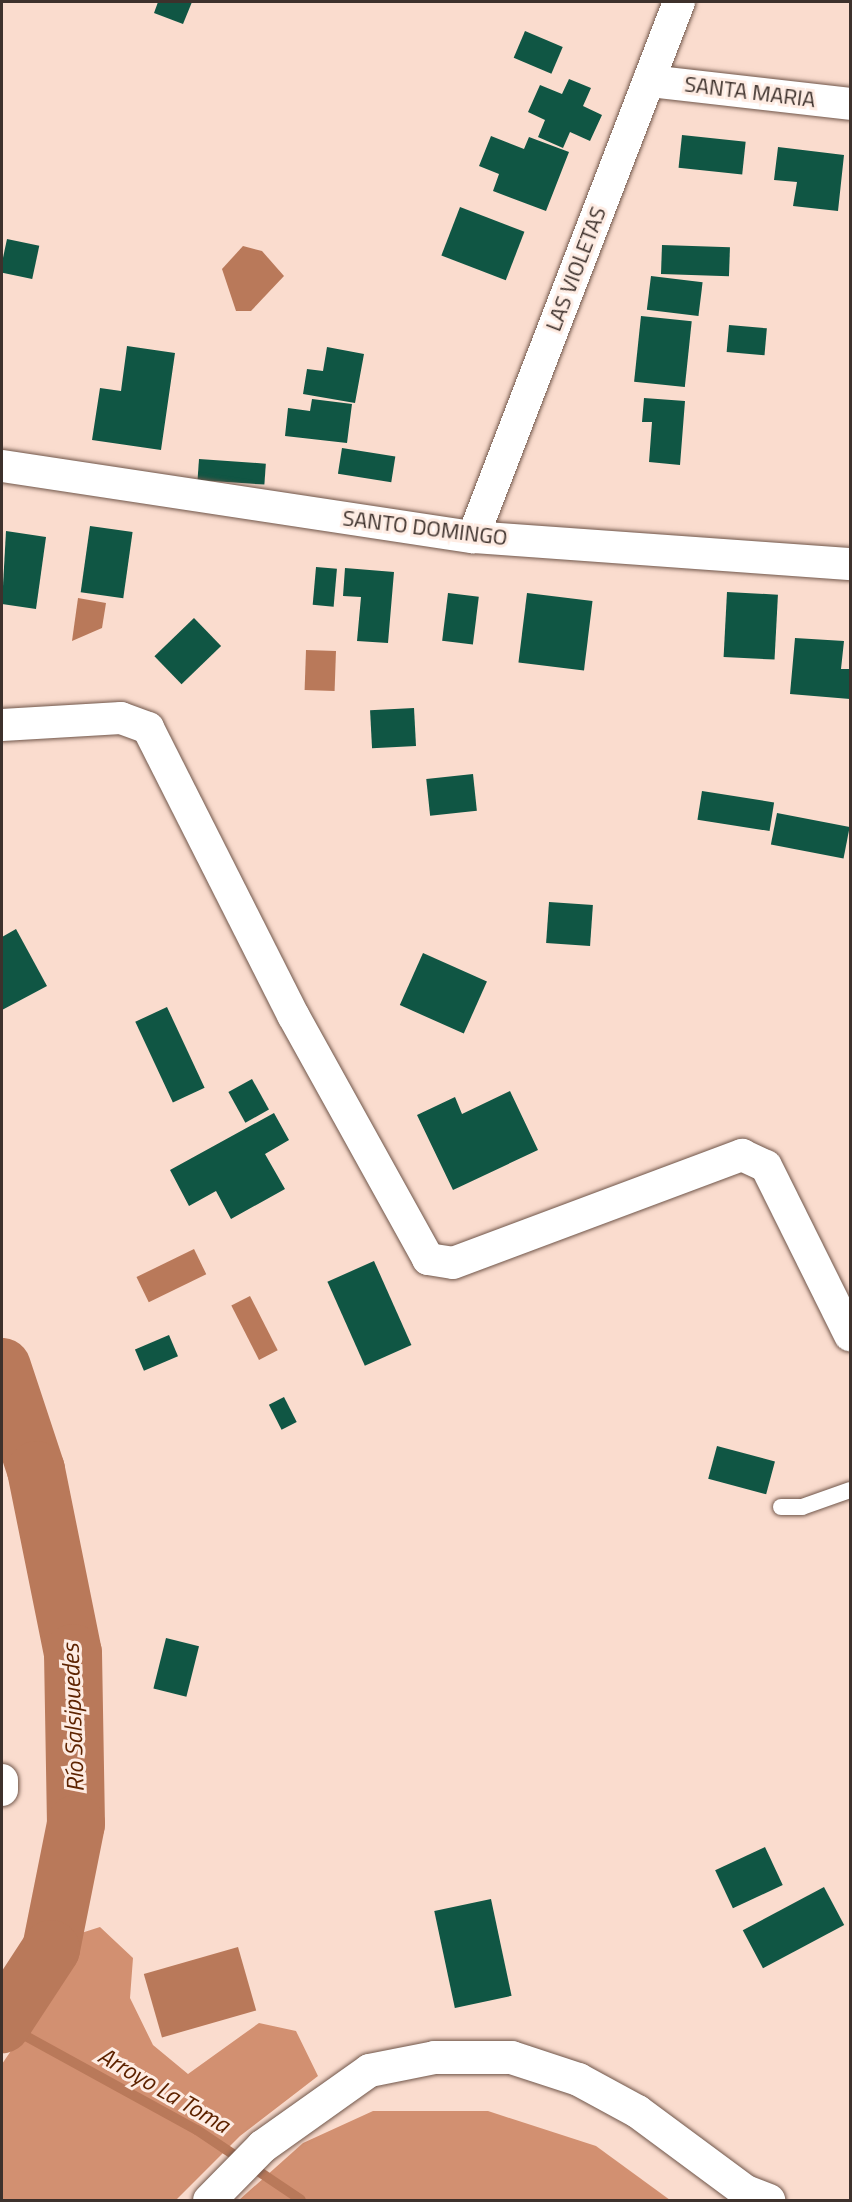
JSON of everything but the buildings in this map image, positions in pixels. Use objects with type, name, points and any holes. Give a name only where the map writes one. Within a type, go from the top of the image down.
[{"type":"street","name":"LAS VIOLETAS","points":[[473,537],[679,2]]},
{"type":"street","name":"SANTA MARIA","points":[[649,81],[850,104]]},
{"type":"street","name":"SANTO DOMINGO","points":[[2,466],[473,537],[850,564]]},
{"type":"street","points":[[2,725],[121,718],[148,728],[293,1015],[428,1259],[453,1263],[742,1155],[766,1166],[850,1335]]},
{"type":"street","points":[[2,1780],[2,1790]]},
{"type":"street","points":[[216,2192],[262,2146],[369,2070],[434,2057],[511,2057],[578,2079],[637,2111],[744,2191],[768,2200]]},
{"type":"lane","points":[[781,1507],[802,1507],[850,1490]]},
{"type":"shaded area","points":[[243,246],[262,251],[284,276],[251,311],[236,311],[222,269]]},
{"type":"shaded area","points":[[78,598],[106,603],[102,628],[72,641]]},
{"type":"shaded area","points":[[306,650],[336,651],[335,691],[305,690]]},
{"type":"shaded area","points":[[194,1249],[206,1274],[149,1302],[136,1277]]},
{"type":"shaded area","points":[[250,1296],[278,1350],[259,1360],[231,1306]]},
{"type":"shaded area","points":[[100,1927],[133,1958],[130,1998],[153,2045],[188,2074],[259,2023],[296,2031],[318,2076],[240,2136],[176,2200],[2,2200],[2,2064],[51,1992],[72,1936]]},
{"type":"shaded area","points":[[238,1947],[256,2010],[162,2037],[144,1974]]},
{"type":"shaded area","points":[[373,2111],[488,2111],[596,2146],[670,2200],[239,2200],[303,2143]]},
{"type":"waterway","name":"Río Salsipuedes","points":[[2,1367],[36,1470],[73,1653],[76,1824],[51,1949],[2,2024]]},
{"type":"waterway","name":"Arroyo La Toma","points":[[2,2023],[197,2130],[301,2200]]}]
